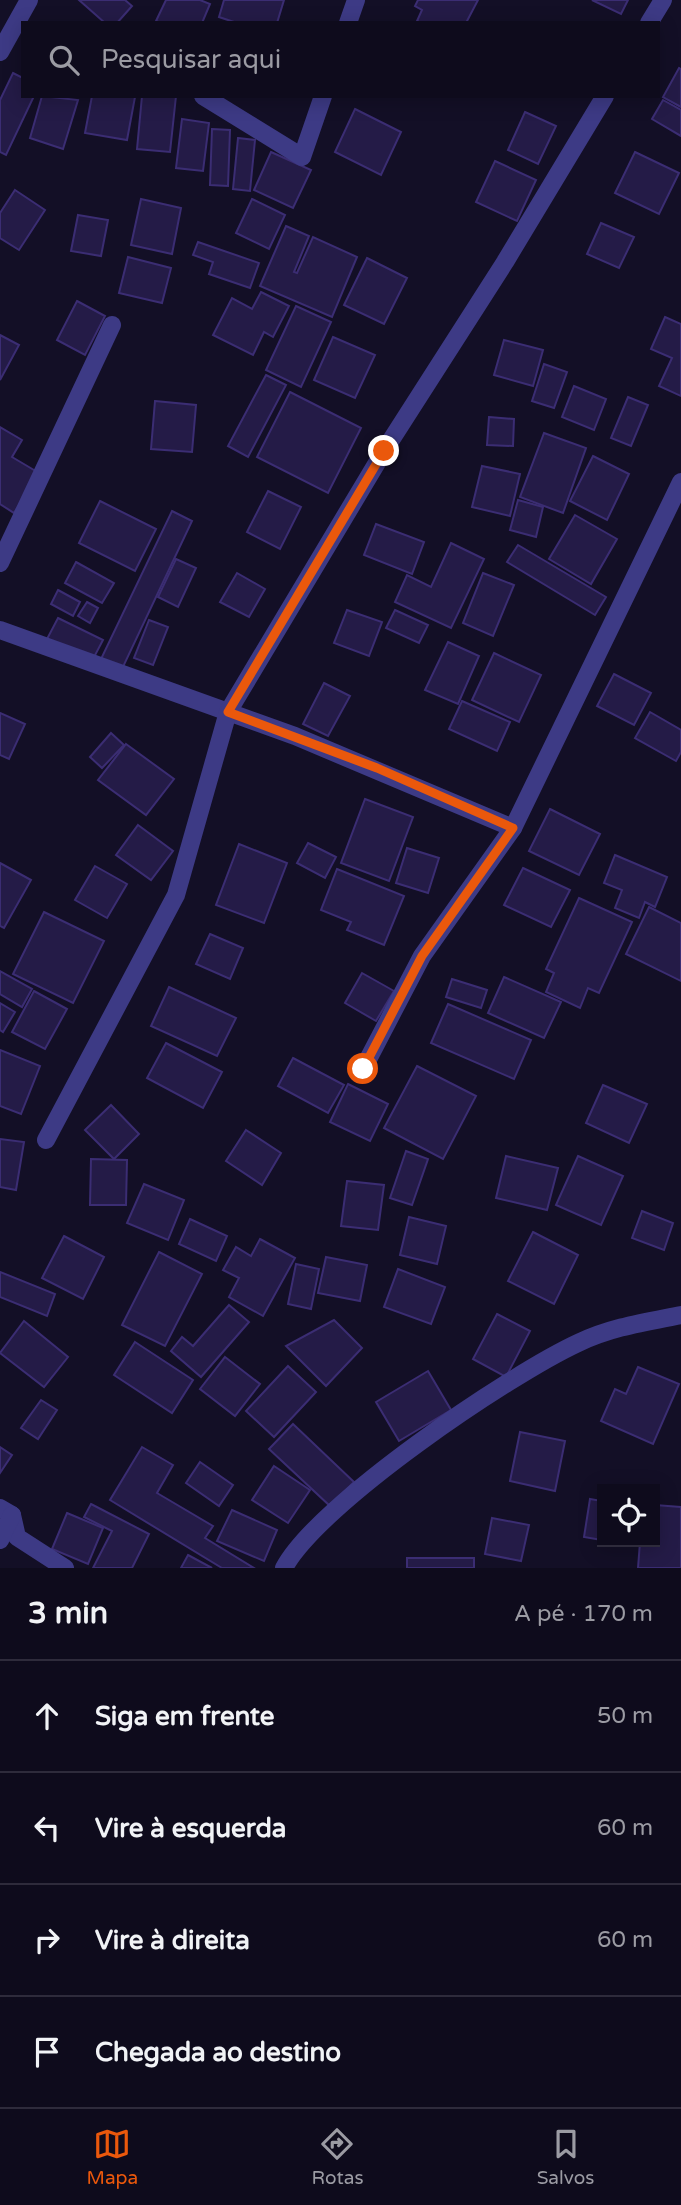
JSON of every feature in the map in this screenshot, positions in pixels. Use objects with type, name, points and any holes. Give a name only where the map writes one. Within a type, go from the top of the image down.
[{"type":"street","points":[[0,52],[29,0]]},
{"type":"street","points":[[349,21],[356,0]]},
{"type":"street","points":[[650,21],[663,0]]},
{"type":"street","points":[[206,98],[302,156],[322,98]]},
{"type":"street","points":[[46,1140],[176,895],[228,712],[384,451],[505,262],[604,98]]},
{"type":"street","points":[[0,563],[112,325]]},
{"type":"street","points":[[363,1069],[422,956],[513,828],[681,482]]},
{"type":"street","points":[[0,630],[377,768],[513,828]]},
{"type":"street","points":[[284,1568],[291,1554],[347,1500],[477,1403],[578,1343],[617,1328],[681,1315]]},
{"type":"street","points":[[0,1540],[6,1512]]},
{"type":"street","points":[[6,1512],[17,1537],[65,1568]]},
{"type":"building","points":[[79,0],[125,0],[132,6],[119,21],[103,21]]},
{"type":"building","points":[[166,0],[200,0],[210,4],[203,21],[156,21]]},
{"type":"building","points":[[224,0],[284,0],[278,21],[231,21],[219,17]]},
{"type":"building","points":[[418,0],[478,0],[467,21],[417,21],[422,10],[415,6]]},
{"type":"building","points":[[592,0],[628,0],[621,14]]},
{"type":"building","points":[[679,68],[681,69],[681,107],[663,97]]},
{"type":"building","points":[[13,73],[21,77],[21,98],[33,98],[6,155],[0,152],[0,100]]},
{"type":"building","points":[[41,98],[78,100],[63,149],[30,138]]},
{"type":"building","points":[[92,98],[135,98],[127,140],[85,133]]},
{"type":"building","points":[[142,98],[176,98],[170,152],[137,149]]},
{"type":"building","points":[[663,100],[681,110],[681,136],[652,119]]},
{"type":"building","points":[[355,109],[401,132],[381,175],[335,152]]},
{"type":"building","points":[[525,112],[556,126],[538,164],[508,150]]},
{"type":"building","points":[[182,119],[209,123],[203,171],[176,168]]},
{"type":"building","points":[[212,129],[230,130],[228,186],[210,185]]},
{"type":"building","points":[[238,138],[255,140],[250,191],[233,189]]},
{"type":"building","points":[[271,152],[311,170],[293,208],[254,190]]},
{"type":"building","points":[[635,152],[679,173],[659,214],[615,193]]},
{"type":"building","points":[[495,161],[536,180],[517,221],[476,202]]},
{"type":"building","points":[[15,190],[45,210],[19,250],[0,238],[0,213]]},
{"type":"building","points":[[141,199],[181,208],[172,254],[131,245]]},
{"type":"building","points":[[252,199],[285,215],[269,249],[236,233]]},
{"type":"building","points":[[78,215],[108,220],[101,256],[71,251]]},
{"type":"building","points":[[601,223],[634,237],[619,268],[587,254]]},
{"type":"building","points":[[286,226],[309,236],[294,272],[297,273],[313,237],[357,257],[332,317],[260,286]]},
{"type":"building","points":[[198,242],[259,263],[250,288],[209,274],[213,262],[193,255]]},
{"type":"building","points":[[128,257],[171,268],[162,303],[119,293]]},
{"type":"building","points":[[367,258],[407,278],[384,324],[344,305]]},
{"type":"building","points":[[261,292],[289,306],[273,337],[264,332],[253,355],[213,335],[232,298],[252,309]]},
{"type":"building","points":[[77,301],[105,316],[85,355],[57,340]]},
{"type":"building","points":[[296,306],[331,322],[301,387],[266,370]]},
{"type":"building","points":[[665,317],[681,324],[681,396],[659,386],[672,358],[651,349]]},
{"type":"building","points":[[0,335],[19,345],[0,380]]},
{"type":"building","points":[[333,337],[375,355],[355,398],[314,380]]},
{"type":"building","points":[[504,340],[543,350],[533,386],[494,375]]},
{"type":"building","points":[[544,364],[567,372],[554,408],[532,401]]},
{"type":"building","points":[[266,375],[286,385],[248,457],[228,446]]},
{"type":"building","points":[[574,386],[606,399],[594,430],[562,417]]},
{"type":"building","points":[[290,392],[361,428],[328,493],[257,457]]},
{"type":"building","points":[[628,397],[648,405],[631,446],[611,438]]},
{"type":"building","points":[[155,401],[196,405],[192,452],[151,449]]},
{"type":"building","points":[[489,417],[514,419],[513,446],[487,445]]},
{"type":"building","points":[[0,427],[22,440],[12,457],[39,473],[14,513],[0,504]]},
{"type":"building","points":[[544,433],[586,448],[563,513],[520,497]]},
{"type":"building","points":[[593,456],[629,474],[607,520],[570,501]]},
{"type":"building","points":[[482,466],[520,474],[510,516],[472,507]]},
{"type":"building","points":[[268,491],[301,507],[280,549],[247,532]]},
{"type":"building","points":[[518,500],[543,507],[536,537],[510,530]]},
{"type":"building","points":[[100,501],[156,529],[135,571],[79,543]]},
{"type":"building","points":[[172,511],[192,521],[122,669],[101,659]]},
{"type":"building","points":[[575,515],[617,539],[591,584],[549,559]]},
{"type":"building","points":[[376,524],[424,542],[412,574],[364,555]]},
{"type":"building","points":[[451,543],[484,559],[451,628],[395,602],[407,575],[431,587]]},
{"type":"building","points":[[518,545],[606,597],[595,615],[507,562]]},
{"type":"building","points":[[176,559],[196,568],[178,607],[158,597]]},
{"type":"building","points":[[76,562],[114,583],[102,603],[65,583]]},
{"type":"building","points":[[237,573],[265,589],[249,617],[220,602]]},
{"type":"building","points":[[483,573],[514,585],[493,636],[463,623]]},
{"type":"building","points":[[58,590],[80,602],[73,616],[51,604]]},
{"type":"building","points":[[87,602],[98,608],[90,623],[78,616]]},
{"type":"building","points":[[347,610],[382,622],[369,656],[334,643]]},
{"type":"building","points":[[395,610],[428,625],[419,643],[386,628]]},
{"type":"building","points":[[58,618],[103,640],[92,661],[47,639]]},
{"type":"building","points":[[149,620],[168,627],[153,665],[134,658]]},
{"type":"building","points":[[448,642],[479,656],[458,704],[425,690]]},
{"type":"building","points":[[494,653],[541,675],[519,722],[472,700]]},
{"type":"building","points":[[614,674],[651,693],[634,725],[597,706]]},
{"type":"building","points":[[324,683],[350,696],[328,736],[303,724]]},
{"type":"building","points":[[462,701],[510,722],[497,751],[449,729]]},
{"type":"building","points":[[650,712],[681,730],[681,752],[676,761],[635,738]]},
{"type":"building","points":[[0,713],[25,724],[9,759],[0,755]]},
{"type":"building","points":[[111,733],[124,745],[102,768],[90,757]]},
{"type":"building","points":[[126,744],[174,779],[146,815],[98,780]]},
{"type":"building","points":[[365,799],[413,817],[389,881],[341,863]]},
{"type":"building","points":[[550,809],[600,834],[579,875],[529,851]]},
{"type":"building","points":[[138,825],[173,851],[151,880],[116,855]]},
{"type":"building","points":[[308,843],[336,857],[325,878],[297,863]]},
{"type":"building","points":[[239,844],[287,863],[264,923],[216,905]]},
{"type":"building","points":[[407,848],[439,858],[428,893],[396,883]]},
{"type":"building","points":[[615,855],[667,877],[655,907],[645,902],[639,918],[615,908],[622,890],[604,883]]},
{"type":"building","points":[[0,863],[31,880],[4,928],[0,926]]},
{"type":"building","points":[[95,866],[127,884],[107,918],[75,900]]},
{"type":"building","points":[[523,868],[570,890],[551,927],[504,905]]},
{"type":"building","points":[[337,869],[404,896],[384,945],[347,930],[351,922],[321,910]]},
{"type":"building","points":[[579,898],[632,922],[599,993],[588,988],[580,1008],[546,992],[554,973],[546,969]]},
{"type":"building","points":[[649,907],[681,923],[681,981],[626,954]]},
{"type":"building","points":[[44,912],[104,941],[73,1003],[13,974]]},
{"type":"building","points":[[210,934],[243,948],[230,979],[196,964]]},
{"type":"building","points":[[0,971],[32,989],[22,1007],[0,994]]},
{"type":"building","points":[[362,973],[394,991],[376,1021],[345,1003]]},
{"type":"building","points":[[504,977],[561,1002],[544,1038],[488,1013]]},
{"type":"building","points":[[452,979],[487,990],[481,1008],[446,997]]},
{"type":"building","points":[[169,987],[236,1018],[217,1056],[151,1026]]},
{"type":"building","points":[[34,991],[67,1009],[45,1049],[12,1032]]},
{"type":"building","points":[[0,1003],[15,1012],[3,1032],[0,1030]]},
{"type":"building","points":[[448,1004],[531,1040],[514,1079],[431,1043]]},
{"type":"building","points":[[166,1043],[222,1072],[203,1108],[147,1078]]},
{"type":"building","points":[[0,1050],[40,1066],[21,1114],[0,1106]]},
{"type":"building","points":[[293,1058],[344,1085],[328,1113],[278,1086]]},
{"type":"building","points":[[417,1066],[476,1096],[443,1159],[384,1128]]},
{"type":"building","points":[[348,1084],[388,1104],[370,1141],[330,1122]]},
{"type":"building","points":[[603,1085],[647,1104],[629,1143],[586,1123]]},
{"type":"building","points":[[111,1105],[139,1134],[114,1159],[85,1130]]},
{"type":"building","points":[[246,1130],[281,1153],[262,1185],[226,1161]]},
{"type":"building","points":[[0,1139],[24,1142],[16,1190],[0,1187]]},
{"type":"building","points":[[406,1151],[428,1159],[412,1205],[390,1198]]},
{"type":"building","points":[[506,1156],[558,1168],[547,1210],[496,1198]]},
{"type":"building","points":[[578,1156],[623,1176],[601,1225],[556,1205]]},
{"type":"building","points":[[91,1159],[127,1160],[126,1205],[90,1205]]},
{"type":"building","points":[[347,1181],[384,1185],[378,1230],[341,1226]]},
{"type":"building","points":[[144,1184],[184,1200],[168,1240],[127,1223]]},
{"type":"building","points":[[642,1211],[673,1223],[664,1250],[632,1238]]},
{"type":"building","points":[[409,1217],[446,1226],[437,1264],[400,1255]]},
{"type":"building","points":[[190,1219],[227,1236],[216,1261],[179,1244]]},
{"type":"building","points":[[533,1232],[578,1255],[554,1304],[508,1281]]},
{"type":"building","points":[[64,1236],[104,1257],[83,1299],[42,1278]]},
{"type":"building","points":[[260,1239],[295,1258],[263,1316],[229,1297],[239,1278],[223,1270],[236,1247],[251,1256]]},
{"type":"building","points":[[159,1252],[202,1274],[165,1346],[122,1325]]},
{"type":"building","points":[[326,1257],[367,1265],[360,1301],[318,1293]]},
{"type":"building","points":[[296,1264],[319,1269],[311,1309],[288,1304]]},
{"type":"building","points":[[398,1269],[445,1287],[431,1324],[384,1307]]},
{"type":"building","points":[[0,1272],[55,1294],[47,1316],[0,1297]]},
{"type":"building","points":[[229,1305],[249,1322],[201,1377],[171,1351],[182,1337],[193,1346]]},
{"type":"building","points":[[497,1314],[530,1331],[506,1377],[473,1359]]},
{"type":"building","points":[[334,1320],[362,1348],[326,1386],[286,1346]]},
{"type":"building","points":[[24,1321],[68,1357],[44,1387],[0,1353]]},
{"type":"building","points":[[135,1342],[193,1380],[172,1413],[114,1375]]},
{"type":"building","points":[[225,1357],[260,1384],[235,1416],[200,1389]]},
{"type":"building","points":[[288,1366],[316,1392],[274,1437],[246,1411]]},
{"type":"building","points":[[638,1367],[679,1384],[653,1444],[601,1421],[615,1389],[626,1394]]},
{"type":"building","points":[[428,1371],[451,1410],[399,1441],[376,1402]]},
{"type":"building","points":[[41,1400],[57,1410],[38,1439],[21,1428]]},
{"type":"building","points":[[293,1424],[354,1482],[330,1506],[269,1449]]},
{"type":"building","points":[[520,1432],[565,1441],[555,1491],[510,1481]]},
{"type":"building","points":[[0,1447],[12,1455],[0,1473]]},
{"type":"building","points":[[142,1447],[173,1465],[157,1493],[213,1526],[205,1538],[254,1568],[222,1568],[110,1500]]},
{"type":"building","points":[[200,1462],[233,1485],[219,1506],[186,1483]]},
{"type":"building","points":[[274,1466],[310,1490],[288,1523],[252,1500]]},
{"type":"building","points":[[590,1499],[597,1500],[597,1539],[584,1537]]},
{"type":"building","points":[[91,1504],[149,1534],[132,1568],[93,1568],[112,1531],[84,1517]]},
{"type":"building","points":[[660,1505],[681,1507],[681,1568],[638,1568],[640,1547],[660,1547]]},
{"type":"building","points":[[232,1510],[277,1530],[264,1561],[217,1541]]},
{"type":"building","points":[[67,1513],[103,1528],[88,1564],[52,1549]]},
{"type":"building","points":[[492,1518],[529,1525],[521,1561],[485,1554]]},
{"type":"building","points":[[188,1555],[212,1568],[181,1568]]},
{"type":"building","points":[[407,1558],[474,1558],[474,1568],[407,1568]]},
{"type":"route","points":[[363,1069],[422,956],[477,875],[513,828],[377,768],[228,712],[384,451]]}]
